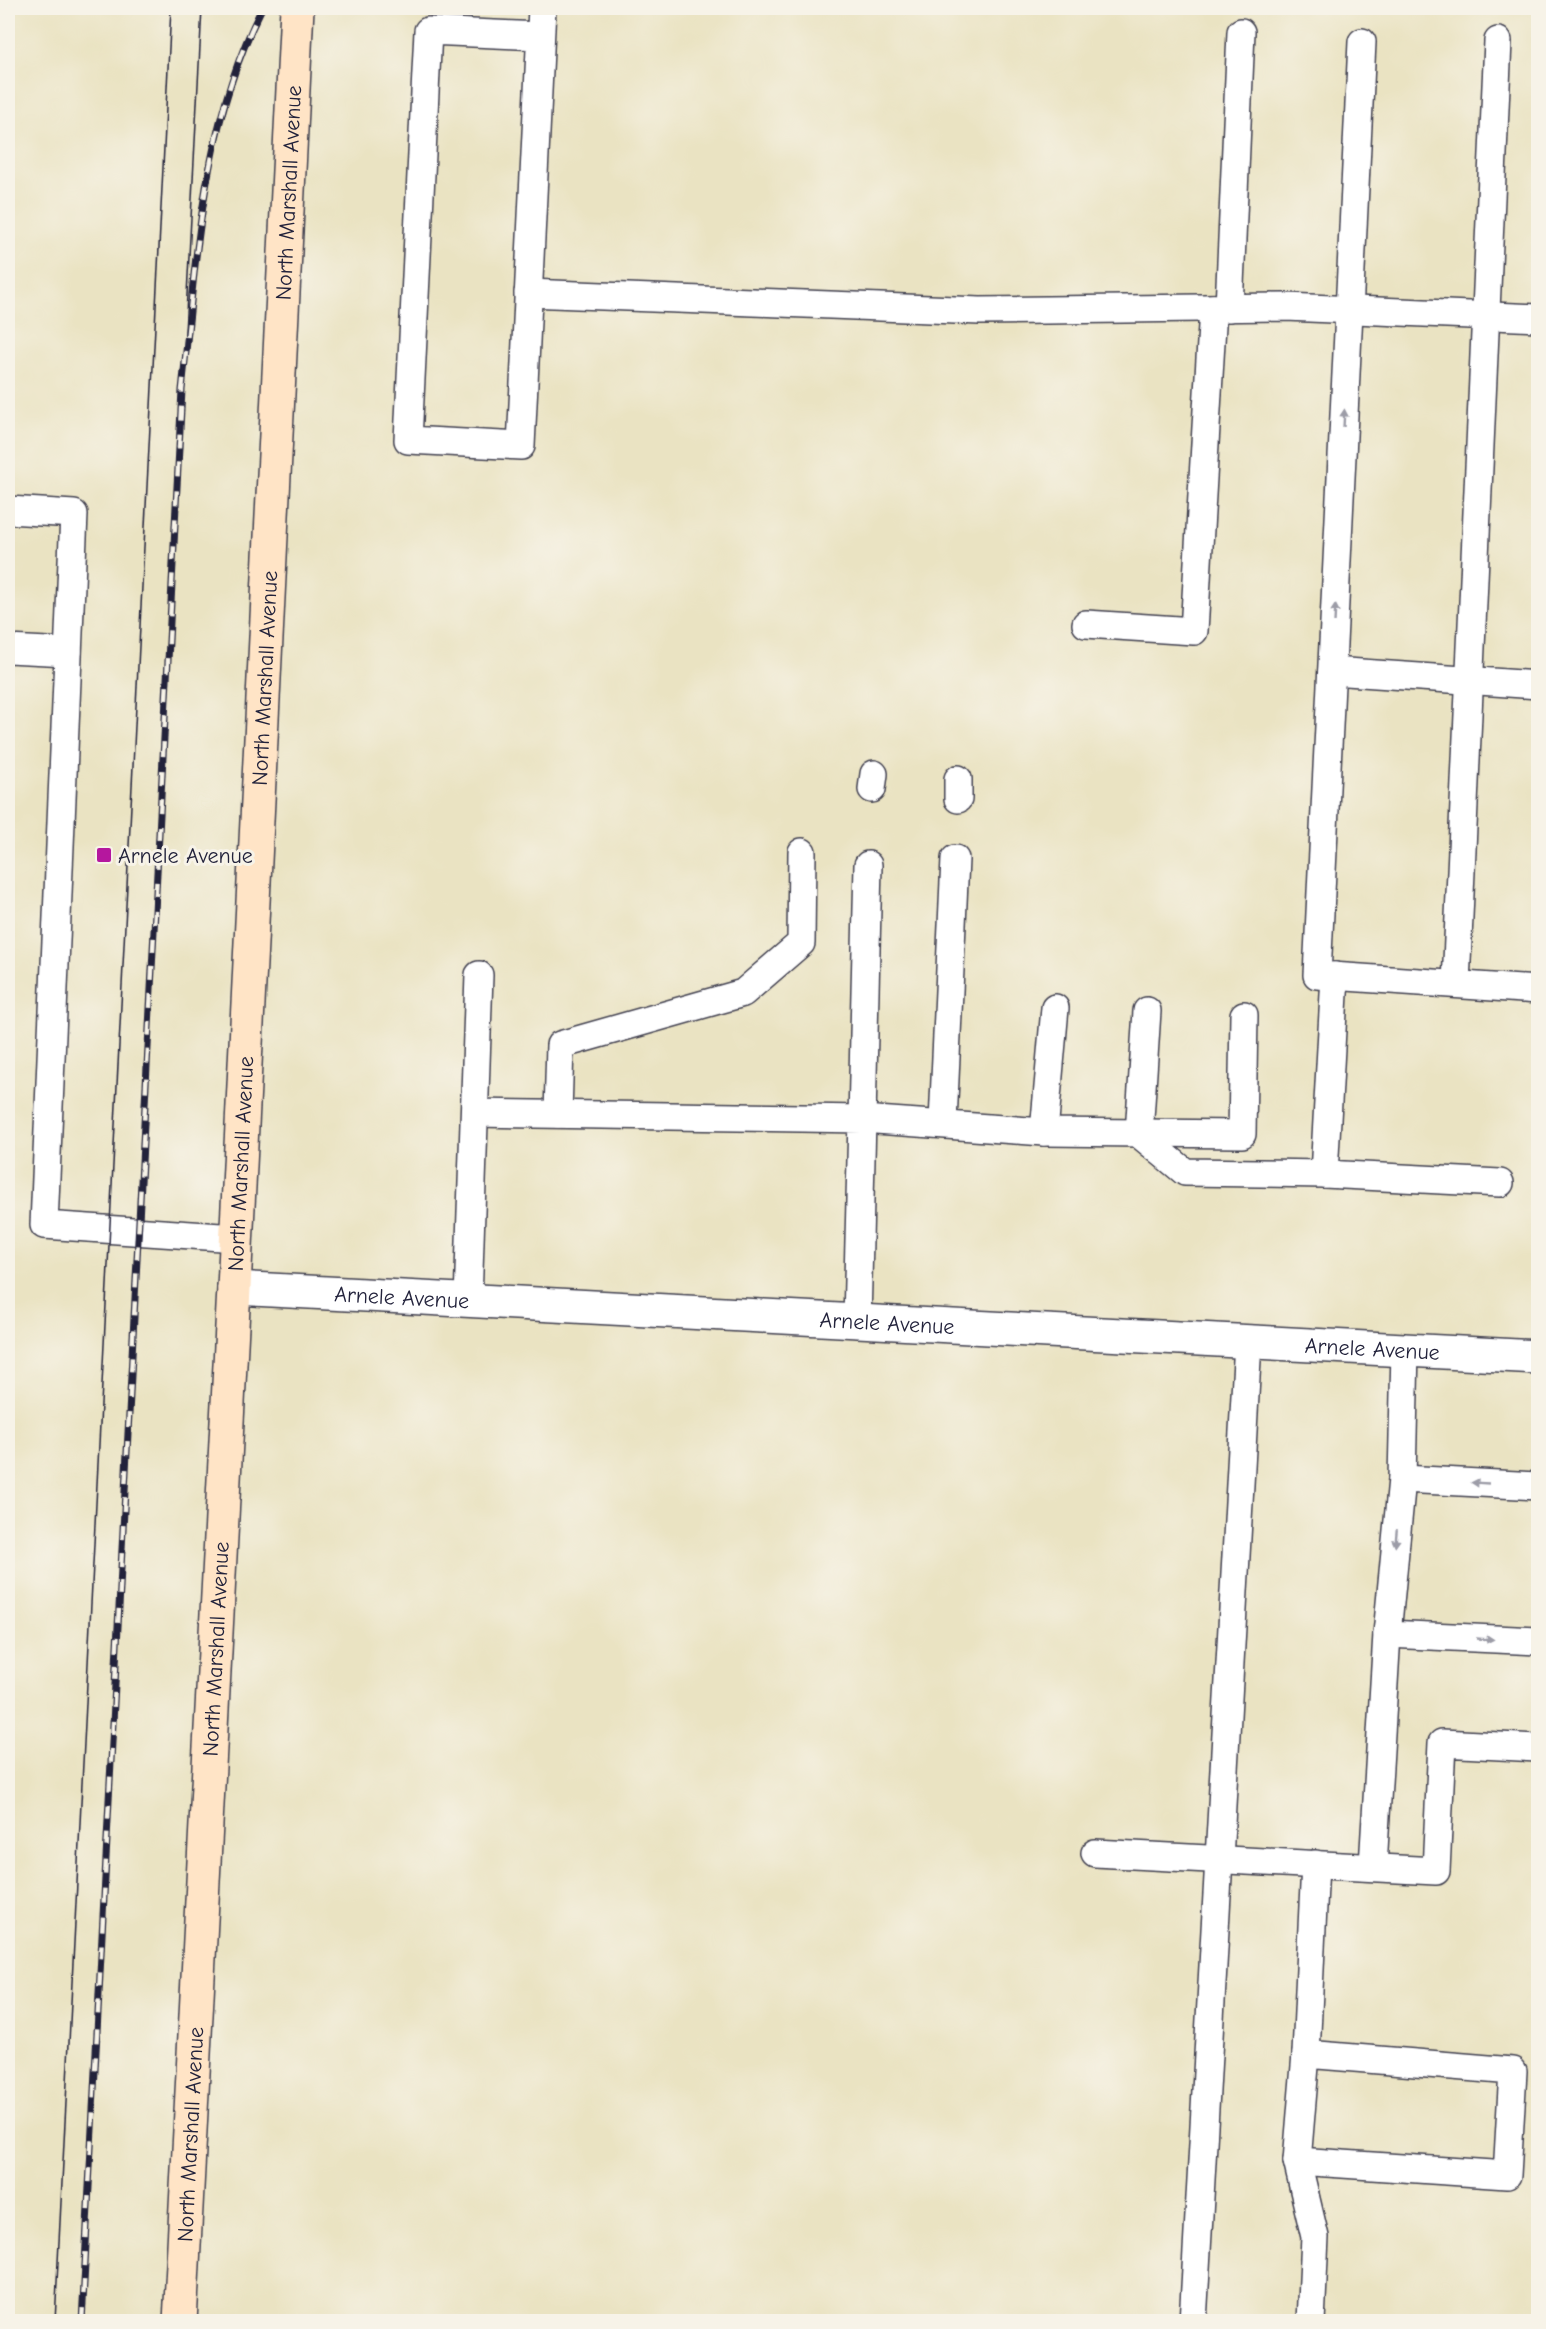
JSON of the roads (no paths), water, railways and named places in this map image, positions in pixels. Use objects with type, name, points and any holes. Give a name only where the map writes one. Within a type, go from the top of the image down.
[{"type":"main road","name":"North Marshall Avenue","points":[[180,2322],[297,8]]},
{"type":"street","name":"Arnele Avenue","points":[[234,1288],[1539,1357]]},
{"type":"lane","points":[[540,36],[428,31],[408,440],[521,446],[542,8]]},
{"type":"lane","points":[[1086,624],[1194,631],[1241,32]]},
{"type":"lane","points":[[1456,984],[1488,316],[1498,41]]},
{"type":"lane","points":[[1362,42],[1317,975],[1539,990]]},
{"type":"lane","points":[[528,293],[980,311],[1221,308],[1349,310],[1539,318]]},
{"type":"lane","points":[[8,510],[74,514],[44,1225],[236,1238]]},
{"type":"lane","points":[[8,649],[68,652]]},
{"type":"lane","points":[[1332,671],[1539,685]]},
{"type":"lane","points":[[558,1114],[560,1045],[742,993],[801,943],[802,852]]},
{"type":"lane","points":[[942,1123],[955,858]]},
{"type":"lane","points":[[857,1321],[868,865]]},
{"type":"lane","points":[[468,1301],[479,975]]},
{"type":"lane","points":[[1324,1174],[1335,976]]},
{"type":"lane","points":[[1044,1132],[1055,1008]]},
{"type":"lane","points":[[1139,1134],[1146,1011]]},
{"type":"lane","points":[[475,1113],[862,1119],[1044,1132],[1242,1134],[1244,1015]]},
{"type":"lane","points":[[1139,1134],[1185,1172],[1324,1174],[1500,1183]]},
{"type":"lane","points":[[1193,2322],[1248,1342]]},
{"type":"lane","points":[[1373,1866],[1387,1634],[1402,1479],[1405,1350]]},
{"type":"lane","points":[[1402,1479],[1539,1486]]},
{"type":"lane","points":[[1387,1634],[1539,1641]]},
{"type":"lane","points":[[1095,1853],[1436,1871],[1442,1743],[1539,1748]]},
{"type":"lane","points":[[1311,2322],[1315,2237],[1297,2161],[1306,2054],[1316,1864]]},
{"type":"lane","points":[[1297,2161],[1507,2175],[1513,2071],[1306,2054]]},
{"type":"tram line","points":[[55,2322],[171,8]]},
{"type":"tram line","points":[[182,390],[202,8]]},
{"type":"railway","points":[[82,2322],[182,390],[198,244],[214,147],[226,99],[242,53],[262,8]]},
{"type":"place","name":"Arnele Avenue","points":[[104,855]]}]
